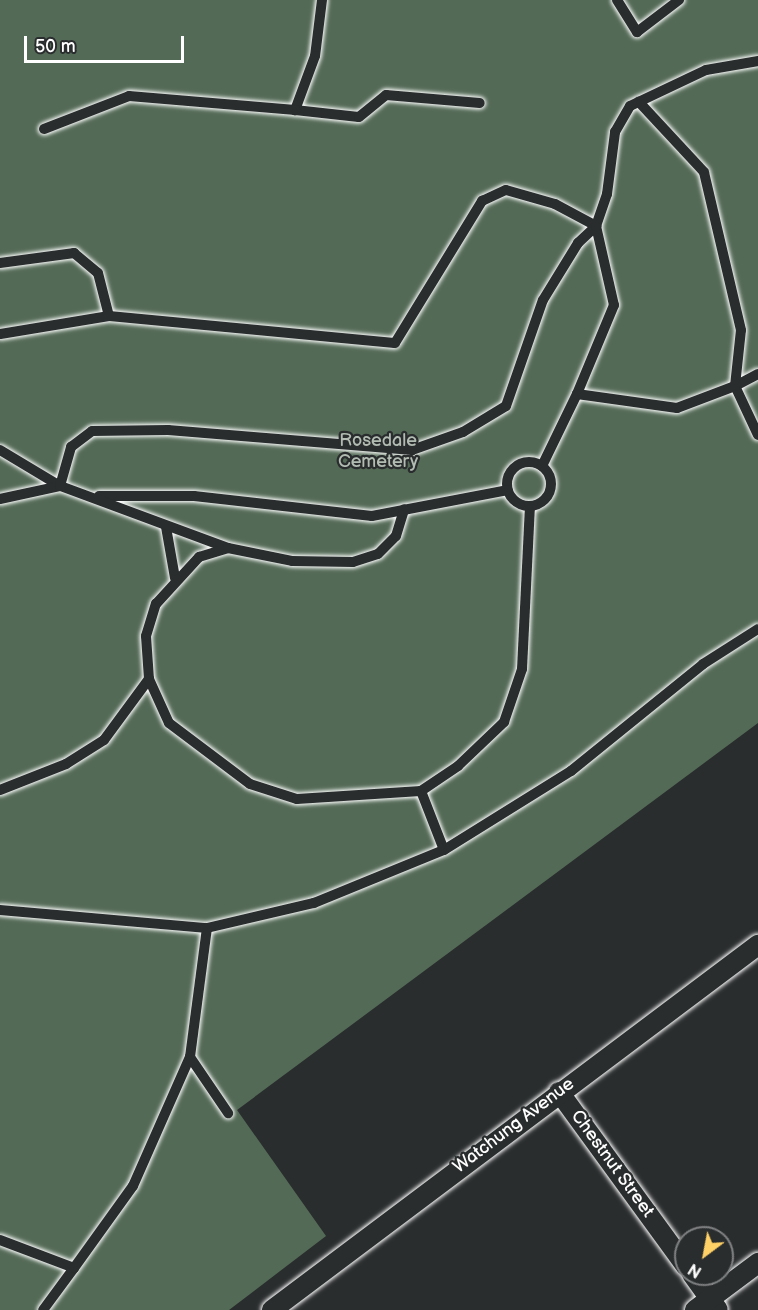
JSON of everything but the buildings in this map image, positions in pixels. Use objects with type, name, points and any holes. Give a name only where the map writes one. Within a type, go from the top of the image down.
[{"type":"street","name":"Watchung Avenue","points":[[272,1310],[559,1092],[758,945]]},
{"type":"street","name":"Chestnut Street","points":[[559,1092],[674,1250]]},
{"type":"street","points":[[698,1286],[708,1306],[758,1263]]},
{"type":"lane","points":[[295,110],[315,56],[322,0]]},
{"type":"lane","points":[[617,0],[637,32],[679,0]]},
{"type":"lane","points":[[60,486],[71,447],[92,432],[168,430],[412,450],[463,432],[506,406],[543,300],[578,243],[596,225],[607,194],[615,132],[639,102],[706,70],[758,61]]},
{"type":"lane","points":[[44,129],[129,96],[359,117],[386,95],[480,103]]},
{"type":"lane","points":[[639,102],[704,172],[741,330],[735,386],[758,435]]},
{"type":"lane","points":[[0,334],[109,316],[394,343],[482,201],[506,190],[555,204],[596,225]]},
{"type":"lane","points":[[542,466],[577,394],[614,305],[596,225]]},
{"type":"lane","points":[[0,264],[74,253],[98,273],[109,316]]},
{"type":"lane","points":[[577,394],[677,408],[735,386],[758,374]]},
{"type":"lane","points":[[0,450],[60,486],[96,496],[166,527],[228,548],[292,561],[352,562],[378,554],[396,536],[404,509]]},
{"type":"lane","points":[[508,490],[516,465],[542,466]]},
{"type":"lane","points":[[530,506],[549,493],[551,478],[542,466]]},
{"type":"lane","points":[[0,499],[60,486]]},
{"type":"lane","points":[[96,496],[194,496],[372,516],[508,490]]},
{"type":"lane","points":[[508,490],[516,501],[530,506]]},
{"type":"lane","points":[[228,548],[199,557],[175,578],[156,603],[146,636],[149,679],[169,723],[250,784],[297,799],[421,791],[458,766],[504,722],[522,669],[530,506]]},
{"type":"lane","points":[[166,527],[175,578]]},
{"type":"lane","points":[[0,910],[207,928],[314,903],[444,850],[571,771],[703,664],[758,629]]},
{"type":"lane","points":[[0,790],[66,764],[104,740],[149,679]]},
{"type":"lane","points":[[421,791],[444,850]]},
{"type":"lane","points":[[43,1310],[133,1186],[190,1057],[207,928]]},
{"type":"lane","points":[[190,1057],[228,1113]]},
{"type":"lane","points":[[0,1240],[74,1268]]},
{"type":"green space","name":"Rosedale Cemetery","points":[[0,0],[758,0],[758,723],[237,1110],[326,1236],[229,1310],[0,1310]]}]
